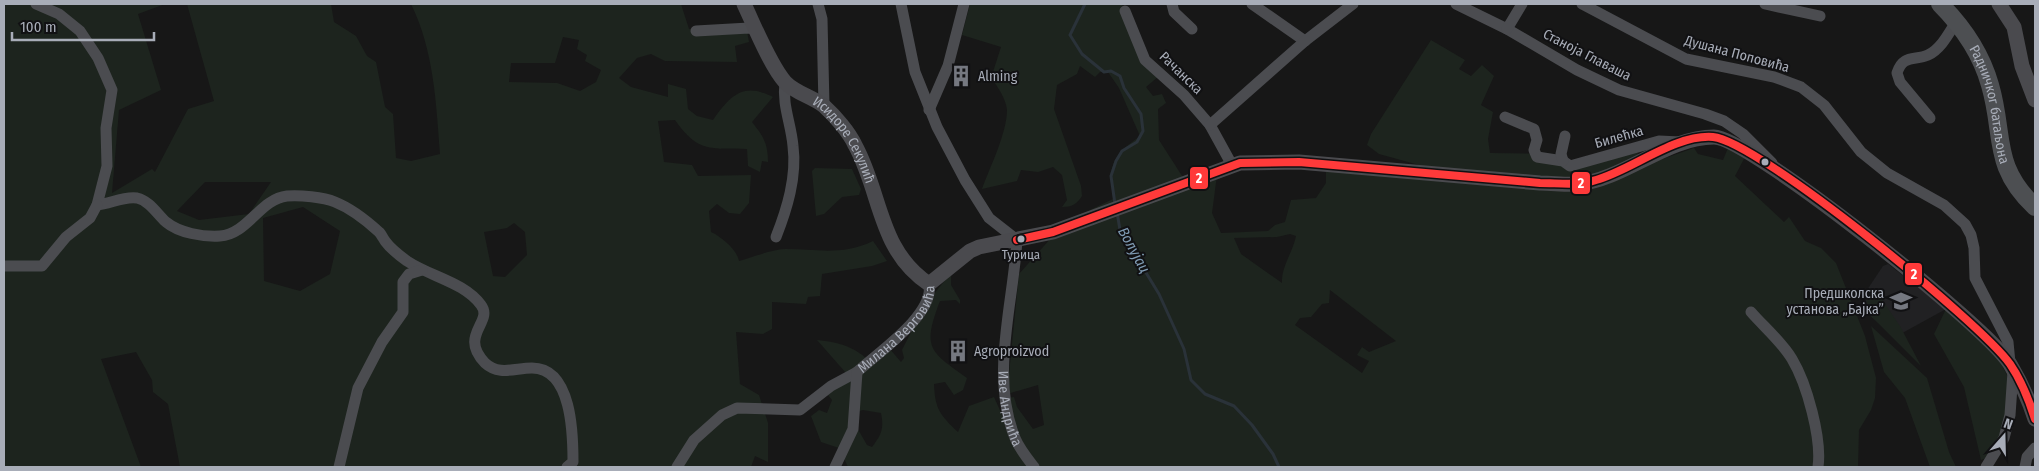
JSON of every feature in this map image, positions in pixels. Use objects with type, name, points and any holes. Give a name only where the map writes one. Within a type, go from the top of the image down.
[{"type":"main road","name":"Радничког батаљона","points":[[1940,4],[1976,48],[1985,68],[1993,97],[2000,149],[2006,168],[2019,191],[2035,207]]},
{"type":"street","points":[[4,266],[42,266],[66,237],[90,218],[96,205],[107,166],[106,128],[112,90],[98,58],[80,31],[59,14],[36,4]]},
{"type":"street","name":"Исидоре Секулић","points":[[744,4],[786,82],[824,106],[855,144],[874,191],[882,224],[905,262],[929,284]]},
{"type":"street","points":[[818,4],[822,19],[824,106]]},
{"type":"street","points":[[901,4],[915,72],[930,110],[963,176],[989,218],[1017,240],[1052,232],[1232,165],[1299,162],[1540,183],[1579,184],[1612,173],[1684,143],[1716,137],[1743,148],[1779,172],[1890,254],[1942,297],[1981,332],[2012,367],[2029,400],[2035,419]]},
{"type":"street","points":[[930,110],[948,66],[964,4]]},
{"type":"street","points":[[1172,4],[1174,12],[1192,29]]},
{"type":"street","points":[[1252,4],[1305,41]]},
{"type":"street","points":[[1210,125],[1305,41],[1353,4]]},
{"type":"street","name":"Станоја Главаша","points":[[1456,4],[1507,28],[1577,70],[1619,90],[1724,121],[1743,134],[1779,172]]},
{"type":"street","points":[[1507,28],[1522,4]]},
{"type":"street","name":"Душана Поповића","points":[[1582,4],[1686,58],[1774,77],[1801,87],[1824,106],[1861,152],[1888,173],[1944,205],[1965,224],[1971,235],[1974,248],[1974,278],[2008,342],[2012,367],[2010,416],[2004,438],[1986,467]]},
{"type":"street","points":[[1765,4],[1820,16]]},
{"type":"street","points":[[1999,4],[2014,27],[2022,66],[2035,100]]},
{"type":"street","name":"Рачанска","points":[[1125,11],[1146,60],[1184,95],[1210,125],[1232,165]]},
{"type":"street","name":"Радничког батаљона","points":[[1930,118],[1900,82],[1897,73],[1903,62],[1913,57],[1928,55],[1938,48],[1956,22]]},
{"type":"street","points":[[696,31],[749,28],[757,30]]},
{"type":"street","points":[[776,237],[785,214],[794,164],[793,145],[783,96],[786,82]]},
{"type":"street","name":"Билећка","points":[[1505,117],[1534,129],[1537,140],[1534,150],[1537,157],[1563,161],[1570,166],[1659,141],[1684,143]]},
{"type":"street","points":[[1563,161],[1561,154],[1565,136]]},
{"type":"street","points":[[96,205],[125,198],[138,198],[150,205],[167,223],[178,229],[204,235],[222,236],[242,227],[274,199],[287,196],[324,199],[335,202],[361,218],[380,233],[386,243],[406,260],[422,270],[447,280],[481,304],[485,311],[485,317],[475,332],[474,338],[485,363],[500,371],[533,368],[547,372],[560,385],[568,404],[573,446],[573,462],[567,467]]},
{"type":"street","name":"Милана Верговића","points":[[835,467],[853,429],[857,372],[911,325],[928,299],[929,284],[970,251],[992,244],[1017,240]]},
{"type":"street","name":"Иве Андрића","points":[[1017,240],[1004,355],[1003,394],[1007,416],[1016,440],[1034,467]]},
{"type":"street","points":[[339,467],[358,388],[382,342],[403,312],[403,282],[409,274],[422,270]]},
{"type":"street","points":[[1751,312],[1792,359],[1806,390],[1820,453],[1818,467]]},
{"type":"street","points":[[677,467],[694,440],[722,415],[737,408],[800,410],[831,386],[857,372]]},
{"type":"street","points":[[2025,467],[2028,457],[2035,448]]},
{"type":"shaded area","points":[[4,4],[165,4],[138,14],[161,90],[119,110],[112,193],[152,169],[155,172],[188,109],[214,101],[187,4],[331,4],[334,22],[356,36],[367,56],[376,62],[385,107],[393,114],[396,158],[411,161],[440,154],[433,77],[425,40],[411,4],[681,4],[689,29],[722,35],[747,31],[749,42],[735,46],[737,62],[665,61],[651,54],[637,58],[619,78],[631,87],[668,97],[668,84],[686,89],[688,109],[697,116],[713,120],[726,104],[738,94],[754,91],[773,97],[752,122],[762,136],[767,150],[768,162],[762,161],[760,172],[748,166],[747,149],[706,147],[691,138],[675,120],[658,121],[664,162],[692,165],[698,176],[751,175],[749,203],[740,214],[729,213],[717,204],[709,211],[711,232],[728,244],[739,261],[785,249],[851,249],[873,241],[887,261],[872,266],[822,274],[820,296],[808,297],[806,304],[772,302],[772,329],[763,334],[736,332],[740,384],[759,395],[768,423],[768,462],[755,456],[751,467],[180,467],[168,404],[153,392],[152,380],[136,352],[101,359],[141,467],[4,467]],"holes":[[[563,37],[579,40],[577,49],[587,55],[585,61],[601,70],[596,82],[580,91],[557,83],[509,82],[511,63],[555,63]],[[205,182],[271,182],[249,214],[199,220],[177,211]],[[303,207],[340,231],[330,274],[300,291],[264,281],[263,218]],[[514,223],[525,232],[527,255],[505,277],[493,276],[484,232],[507,228]]]},
{"type":"shaded area","points":[[970,4],[1122,4],[1137,46],[1159,76],[1146,87],[1153,96],[1162,94],[1166,103],[1158,109],[1159,140],[1184,179],[1092,214],[1090,210],[1113,199],[1111,177],[1114,162],[1130,143],[1140,136],[1119,88],[1108,72],[1100,72],[1095,77],[1080,66],[1077,74],[1057,85],[1054,109],[1081,186],[1082,196],[1080,199],[1071,206],[1062,207],[1067,200],[1062,175],[1053,167],[1038,172],[1021,170],[1017,181],[982,189],[1001,139],[1007,110],[999,89],[991,78],[1001,47],[962,35]]},
{"type":"shaded area","points":[[1431,40],[1465,60],[1459,69],[1471,76],[1482,65],[1494,76],[1481,105],[1493,112],[1488,139],[1490,153],[1561,154],[1573,168],[1637,152],[1643,166],[1694,148],[1698,154],[1723,160],[1728,148],[1745,157],[1735,176],[1784,222],[1789,217],[1805,241],[1821,248],[1836,263],[1865,336],[1876,378],[1875,398],[1871,410],[1859,430],[1858,467],[848,467],[839,448],[821,442],[811,416],[819,410],[827,413],[832,400],[828,395],[846,373],[817,340],[847,346],[871,363],[889,348],[901,362],[904,358],[902,350],[918,320],[936,291],[951,274],[951,285],[960,300],[960,304],[956,300],[940,301],[931,329],[931,339],[937,354],[967,378],[963,390],[954,395],[945,382],[934,384],[937,406],[940,411],[958,432],[969,406],[994,397],[1003,417],[1007,398],[1014,397],[1017,407],[1033,429],[1044,425],[1038,385],[1007,394],[1019,274],[1052,237],[1217,175],[1212,213],[1221,233],[1268,231],[1275,225],[1285,222],[1291,200],[1316,198],[1326,183],[1326,170],[1419,165],[1379,154],[1367,145],[1371,134]],"holes":[[[1290,234],[1296,236],[1283,271],[1282,283],[1241,254],[1234,238],[1277,237]],[[1330,290],[1396,341],[1369,352],[1362,347],[1357,355],[1369,361],[1362,373],[1295,325],[1300,318],[1311,317],[1322,304],[1329,303]],[[863,410],[881,413],[881,431],[872,447],[867,445],[851,417],[852,413]]]},
{"type":"shaded area","points":[[815,168],[852,169],[861,189],[859,195],[842,197],[824,214],[816,216],[812,171]]},
{"type":"shaded area","name":"Предшколска установа „Бајка”","points":[[1888,264],[1946,309],[1895,337],[1867,313],[1865,293],[1883,266]]},
{"type":"shaded area","points":[[1876,291],[1900,326],[1921,366],[1869,314],[1865,294]]},
{"type":"shaded area","points":[[1946,309],[1998,358],[2008,377],[2008,450],[1981,460],[1964,387],[1934,334]]},
{"type":"shaded area","points":[[1871,326],[1927,378],[1949,452],[1956,467],[1930,467],[1905,398],[1884,372]]},
{"type":"waterway","name":"Волујац","points":[[1085,4],[1070,35],[1082,54],[1104,72],[1111,71],[1120,76],[1124,88],[1141,114],[1143,131],[1137,142],[1122,151],[1111,176],[1115,204]]},
{"type":"waterway","name":"Волујац","points":[[1117,212],[1120,230],[1159,294],[1184,349],[1191,380],[1205,394],[1234,406],[1252,425],[1273,454],[1279,467]]},
{"type":"transit line","name":"2","points":[[1017,240],[1053,232],[1240,163],[1299,162],[1540,183],[1575,184],[1589,182],[1610,175],[1684,141],[1713,137],[1737,146],[1774,168],[1819,200],[1867,236],[1957,311],[2010,364],[2024,390],[2035,419]]},
{"type":"place","name":"Alming","points":[[961,76]]},
{"type":"place","name":"Турица","points":[[1021,239]]},
{"type":"place","name":"Предшколска установа „Бајка”","points":[[1901,301]]},
{"type":"place","name":"Agroproizvod","points":[[958,351]]}]
